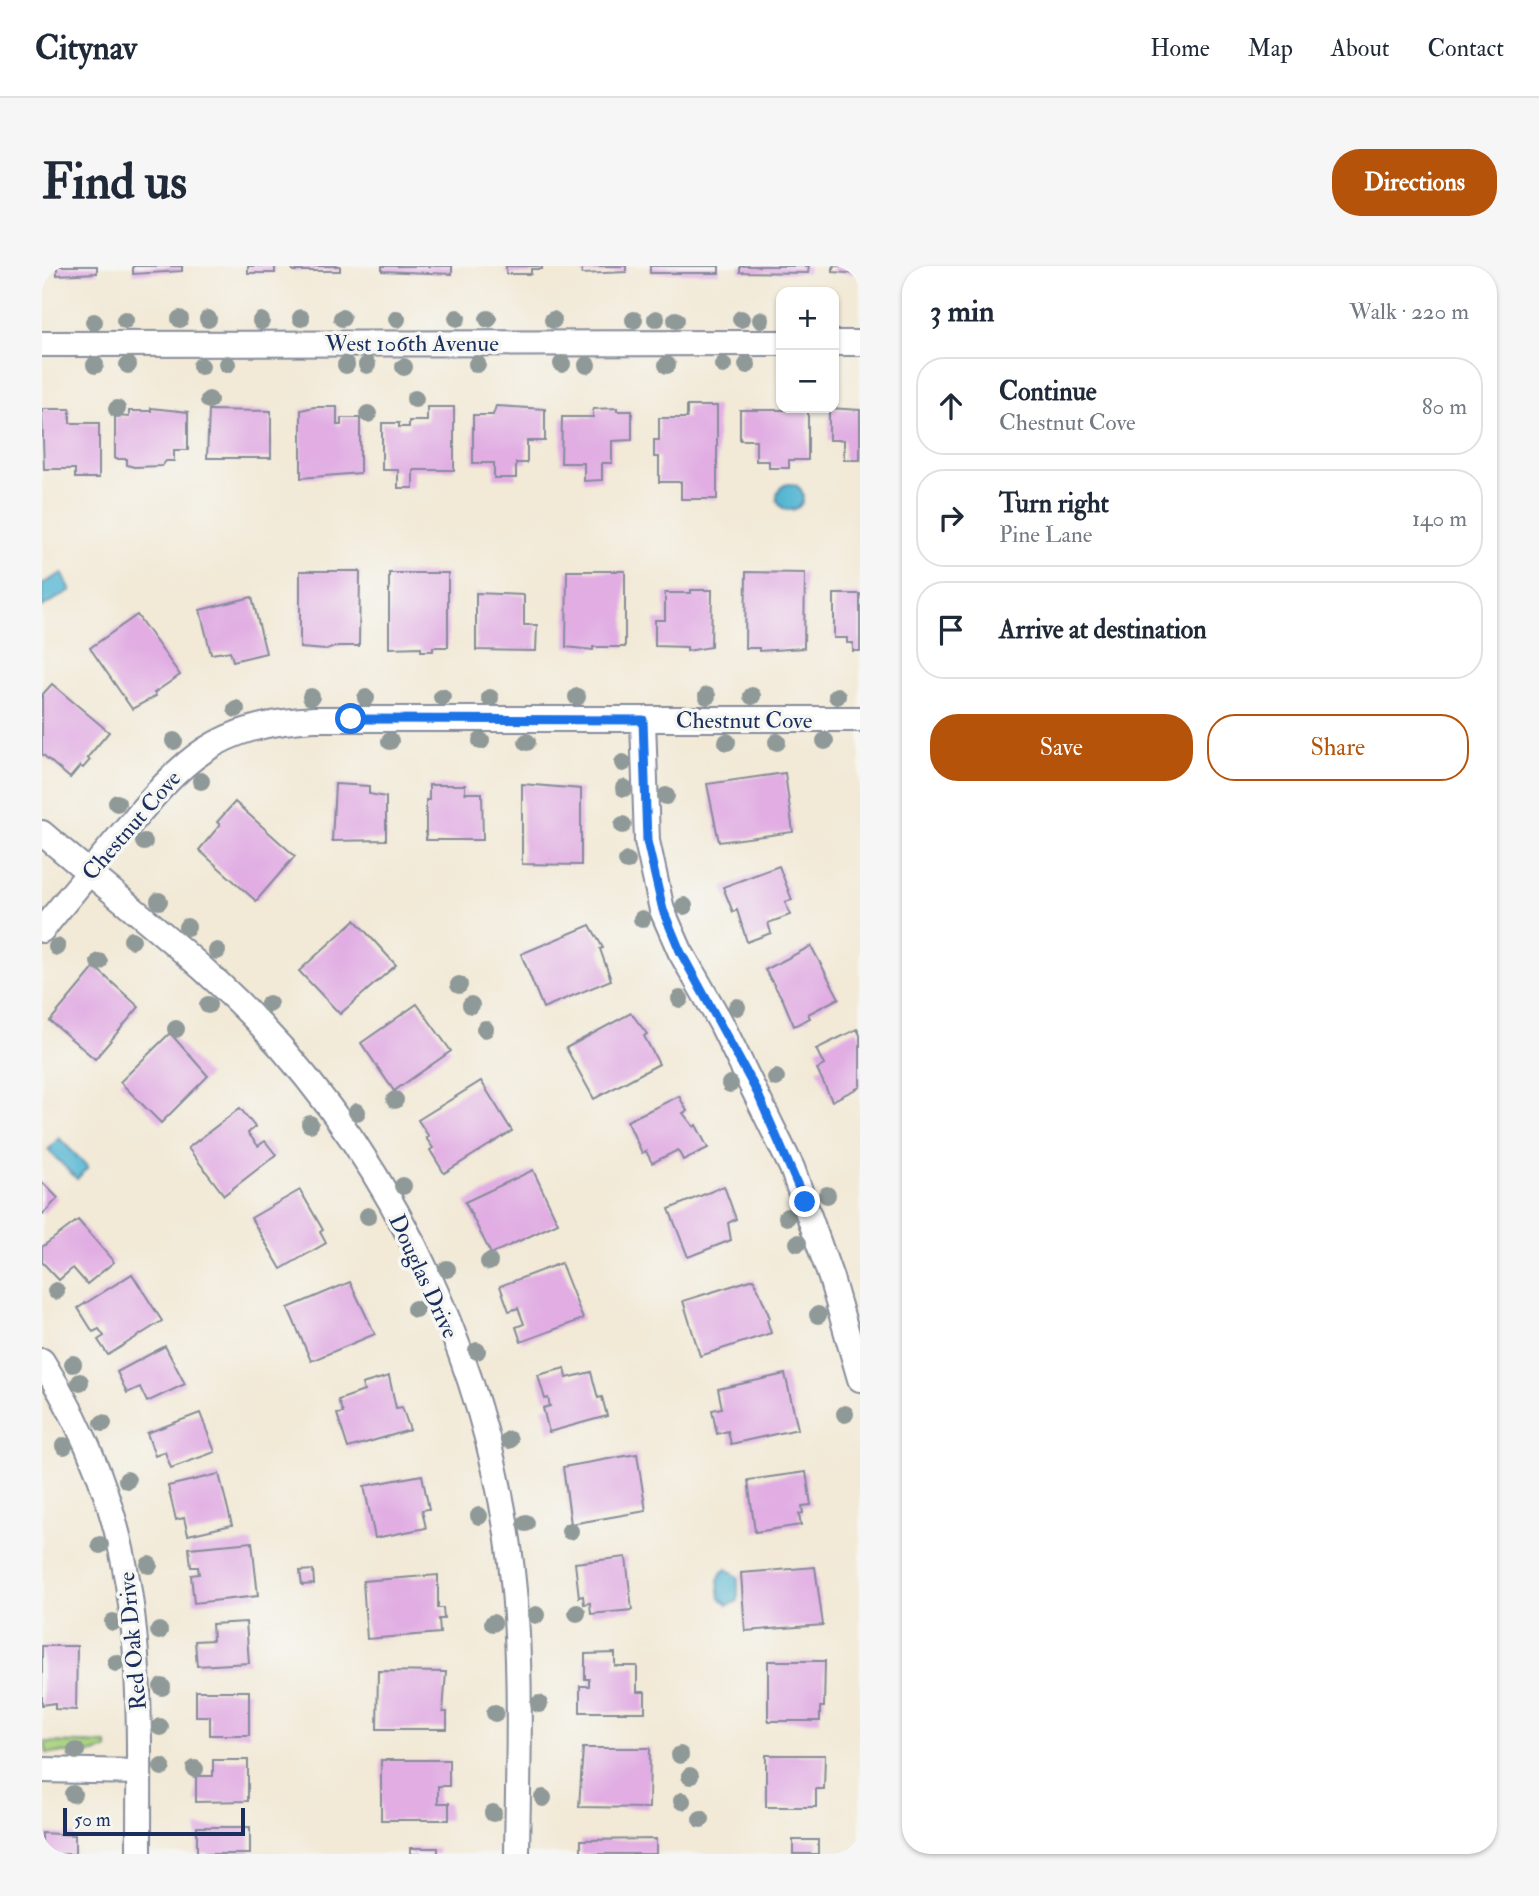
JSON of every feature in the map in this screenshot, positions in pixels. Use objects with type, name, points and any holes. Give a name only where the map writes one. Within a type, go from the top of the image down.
[{"type":"street","name":"West 106th Avenue","points":[[42,344],[776,343]]},
{"type":"street","points":[[839,343],[860,343]]},
{"type":"street","name":"Chestnut Cove","points":[[42,930],[183,765],[227,737],[258,726],[314,719],[860,719]]},
{"type":"street","points":[[643,720],[647,841],[663,910],[680,951],[721,1023],[792,1168],[831,1278],[860,1379]]},
{"type":"street","name":"Douglas Drive","points":[[42,833],[205,970],[254,1019],[297,1069],[376,1179],[439,1300],[476,1402],[505,1520],[516,1617],[517,1854]]},
{"type":"street","name":"Red Oak Drive","points":[[42,1362],[71,1412],[99,1474],[123,1550],[138,1650],[139,1854]]},
{"type":"street","points":[[42,1770],[139,1772]]},
{"type":"green space","points":[[45,1742],[107,1744],[107,1749],[94,1753],[47,1753]]},
{"type":"water","points":[[790,484],[800,487],[803,497],[800,507],[790,510],[780,507],[777,497],[780,487]]},
{"type":"water","points":[[62,573],[71,590],[42,607],[42,584]]},
{"type":"water","points":[[59,1138],[88,1167],[77,1179],[48,1150]]},
{"type":"water","points":[[727,1569],[738,1577],[738,1601],[728,1605],[720,1598],[718,1580]]},
{"type":"building","points":[[57,266],[97,266],[97,273],[57,275]]},
{"type":"building","points":[[133,266],[182,266],[182,271],[133,274]]},
{"type":"building","points":[[248,266],[275,266],[275,273],[248,273]]},
{"type":"building","points":[[292,266],[340,266],[340,271],[293,271]]},
{"type":"building","points":[[382,266],[452,266],[452,274],[382,271]]},
{"type":"building","points":[[506,266],[542,266],[542,269],[531,269],[531,274],[506,274]]},
{"type":"building","points":[[582,266],[626,266],[626,272],[582,274]]},
{"type":"building","points":[[650,266],[719,266],[719,273],[650,273]]},
{"type":"building","points":[[740,266],[809,266],[808,273],[740,272]]},
{"type":"building","points":[[833,266],[860,266],[860,274],[833,272]]},
{"type":"building","points":[[496,406],[545,409],[545,441],[527,441],[527,463],[516,463],[516,478],[494,478],[494,463],[473,463],[473,415],[493,415]]},
{"type":"building","points":[[687,406],[717,406],[717,499],[681,499],[681,482],[659,482],[659,457],[654,457],[654,440],[659,440],[659,418],[687,418]]},
{"type":"building","points":[[337,407],[337,425],[341,425],[341,418],[360,418],[360,473],[301,478],[301,410]]},
{"type":"building","points":[[427,407],[454,407],[454,470],[413,470],[413,488],[398,488],[398,470],[382,470],[382,423],[399,423],[399,427],[409,427],[409,421],[427,421]]},
{"type":"building","points":[[151,408],[188,412],[188,450],[174,450],[174,461],[166,461],[162,466],[134,467],[127,465],[127,459],[115,459],[115,416],[129,417],[129,411],[151,411]]},
{"type":"building","points":[[617,408],[617,411],[632,411],[632,440],[612,441],[612,463],[602,463],[602,480],[584,481],[584,463],[561,463],[562,417],[593,417],[593,409]]},
{"type":"building","points":[[42,409],[70,409],[70,423],[99,423],[99,478],[75,478],[75,469],[44,469]]},
{"type":"building","points":[[839,409],[860,410],[860,460],[844,460],[844,440],[829,440],[829,413],[839,413]]},
{"type":"building","points":[[209,410],[271,411],[271,458],[207,458]]},
{"type":"building","points":[[740,410],[808,413],[808,460],[789,460],[789,468],[769,468],[769,461],[756,461],[756,440],[740,440]]},
{"type":"building","points":[[300,571],[360,571],[359,646],[338,646],[326,650],[300,648]]},
{"type":"building","points":[[567,571],[625,571],[625,647],[593,647],[593,650],[566,647]]},
{"type":"building","points":[[746,572],[805,573],[804,648],[759,651],[759,648],[745,648]]},
{"type":"building","points":[[389,573],[448,573],[448,647],[433,647],[433,651],[421,651],[421,647],[389,648]]},
{"type":"building","points":[[691,590],[712,590],[711,647],[687,651],[687,647],[655,646],[655,620],[665,620],[665,593],[691,593]]},
{"type":"building","points":[[476,593],[524,595],[524,625],[537,625],[536,651],[476,650]]},
{"type":"building","points":[[834,594],[860,594],[860,651],[853,651],[853,643],[847,643],[847,638],[834,638]]},
{"type":"building","points":[[252,597],[266,653],[233,661],[230,651],[211,654],[200,610]]},
{"type":"building","points":[[137,615],[180,675],[154,693],[156,696],[132,709],[90,648]]},
{"type":"building","points":[[52,684],[109,732],[87,758],[90,760],[83,768],[80,766],[70,778],[42,754],[42,695]]},
{"type":"building","points":[[785,773],[793,832],[719,842],[707,784]]},
{"type":"building","points":[[335,784],[369,786],[369,794],[386,797],[386,840],[332,841]]},
{"type":"building","points":[[522,784],[581,789],[581,865],[522,864]]},
{"type":"building","points":[[429,785],[465,785],[465,793],[482,793],[483,840],[426,840],[426,800],[429,800]]},
{"type":"building","points":[[235,802],[295,856],[256,901],[199,850],[220,825],[217,822]]},
{"type":"building","points":[[779,866],[792,900],[785,902],[790,915],[768,923],[771,933],[747,942],[737,910],[733,912],[723,887]]},
{"type":"building","points":[[355,920],[396,965],[340,1014],[299,971]]},
{"type":"building","points":[[590,925],[603,948],[600,949],[611,980],[543,1008],[521,954]]},
{"type":"building","points":[[811,946],[839,998],[808,1014],[810,1018],[794,1026],[783,1000],[765,970]]},
{"type":"building","points":[[95,967],[139,1007],[95,1059],[50,1021]]},
{"type":"building","points":[[417,1004],[451,1051],[394,1091],[361,1043]]},
{"type":"building","points":[[631,1013],[647,1034],[644,1036],[659,1064],[594,1099],[566,1048]]},
{"type":"building","points":[[857,1029],[860,1035],[860,1087],[832,1101],[817,1069],[824,1065],[816,1049]]},
{"type":"building","points":[[170,1033],[208,1076],[161,1123],[120,1082]]},
{"type":"building","points":[[481,1081],[512,1131],[444,1173],[430,1150],[433,1148],[426,1138],[429,1137],[418,1120]]},
{"type":"building","points":[[679,1096],[687,1111],[683,1113],[694,1127],[696,1125],[708,1148],[683,1160],[678,1150],[652,1163],[646,1151],[642,1153],[627,1121]]},
{"type":"building","points":[[240,1108],[255,1127],[248,1133],[258,1146],[265,1141],[276,1155],[224,1195],[188,1148]]},
{"type":"building","points":[[533,1170],[558,1223],[491,1254],[465,1202]]},
{"type":"building","points":[[42,1182],[58,1198],[42,1215]]},
{"type":"building","points":[[724,1186],[736,1219],[728,1223],[731,1240],[688,1257],[669,1209]]},
{"type":"building","points":[[300,1190],[323,1230],[320,1232],[326,1243],[281,1269],[251,1218]]},
{"type":"building","points":[[78,1220],[114,1262],[87,1284],[73,1268],[59,1280],[42,1262],[42,1247]]},
{"type":"building","points":[[561,1263],[583,1319],[521,1342],[516,1327],[524,1324],[518,1308],[509,1311],[500,1286]]},
{"type":"building","points":[[132,1274],[162,1321],[108,1355],[98,1340],[104,1336],[99,1329],[93,1332],[78,1308]]},
{"type":"building","points":[[754,1279],[770,1318],[767,1320],[771,1333],[700,1356],[683,1301]]},
{"type":"building","points":[[350,1282],[375,1334],[311,1361],[288,1308]]},
{"type":"building","points":[[165,1346],[185,1384],[147,1402],[140,1387],[127,1393],[117,1372]]},
{"type":"building","points":[[565,1368],[567,1378],[591,1372],[598,1398],[602,1397],[607,1416],[549,1432],[543,1408],[550,1406],[548,1398],[545,1399],[538,1375]]},
{"type":"building","points":[[785,1374],[798,1429],[731,1444],[728,1431],[717,1434],[712,1410],[722,1408],[718,1389]]},
{"type":"building","points":[[389,1376],[396,1408],[402,1407],[410,1430],[348,1448],[337,1414],[343,1413],[338,1400],[364,1391],[362,1384]]},
{"type":"building","points":[[200,1413],[215,1452],[171,1468],[165,1452],[155,1456],[147,1433]]},
{"type":"building","points":[[637,1454],[646,1511],[571,1524],[563,1467]]},
{"type":"building","points":[[806,1472],[811,1505],[802,1506],[803,1513],[799,1514],[801,1525],[755,1532],[748,1480]]},
{"type":"building","points":[[219,1474],[232,1525],[188,1535],[184,1518],[176,1520],[168,1486]]},
{"type":"building","points":[[422,1475],[429,1509],[422,1510],[426,1528],[375,1538],[364,1486]]},
{"type":"building","points":[[252,1542],[258,1596],[194,1603],[191,1575],[199,1574],[198,1567],[191,1567],[189,1548]]},
{"type":"building","points":[[626,1557],[632,1610],[591,1614],[590,1603],[584,1604],[583,1596],[579,1597],[575,1563]]},
{"type":"building","points":[[815,1567],[823,1625],[745,1631],[741,1573]]},
{"type":"building","points":[[313,1570],[314,1584],[302,1585],[300,1571]]},
{"type":"building","points":[[438,1575],[438,1608],[443,1608],[444,1619],[439,1619],[440,1633],[367,1639],[363,1581]]},
{"type":"building","points":[[246,1622],[249,1663],[197,1666],[195,1641],[213,1640],[212,1624]]},
{"type":"building","points":[[42,1646],[77,1646],[76,1710],[55,1709],[55,1703],[42,1705]]},
{"type":"building","points":[[615,1653],[615,1666],[637,1666],[637,1692],[645,1692],[645,1712],[580,1712],[580,1686],[589,1686],[589,1679],[585,1679],[585,1654]]},
{"type":"building","points":[[768,1661],[825,1661],[824,1707],[820,1707],[820,1721],[768,1721]]},
{"type":"building","points":[[378,1671],[446,1672],[443,1712],[447,1712],[447,1729],[377,1729]]},
{"type":"building","points":[[196,1691],[249,1691],[249,1735],[210,1735],[210,1716],[196,1716]]},
{"type":"building","points":[[583,1748],[650,1748],[649,1808],[579,1807]]},
{"type":"building","points":[[766,1755],[825,1755],[824,1789],[816,1789],[816,1807],[766,1807]]},
{"type":"building","points":[[213,1760],[248,1760],[248,1801],[196,1802],[196,1776],[213,1776]]},
{"type":"building","points":[[381,1760],[449,1760],[449,1786],[438,1786],[438,1803],[449,1803],[449,1820],[381,1820]]},
{"type":"building","points":[[197,1827],[250,1827],[250,1854],[197,1854]]},
{"type":"building","points":[[42,1833],[75,1835],[75,1854],[42,1854]]},
{"type":"building","points":[[656,1839],[656,1854],[581,1854],[581,1840]]},
{"type":"building","points":[[793,1840],[818,1840],[818,1854],[793,1854]]},
{"type":"building","points":[[410,1848],[438,1848],[438,1854],[410,1854]]},
{"type":"route","points":[[351,719],[643,720],[647,841],[656,888],[670,931],[757,1092],[805,1202]]}]
